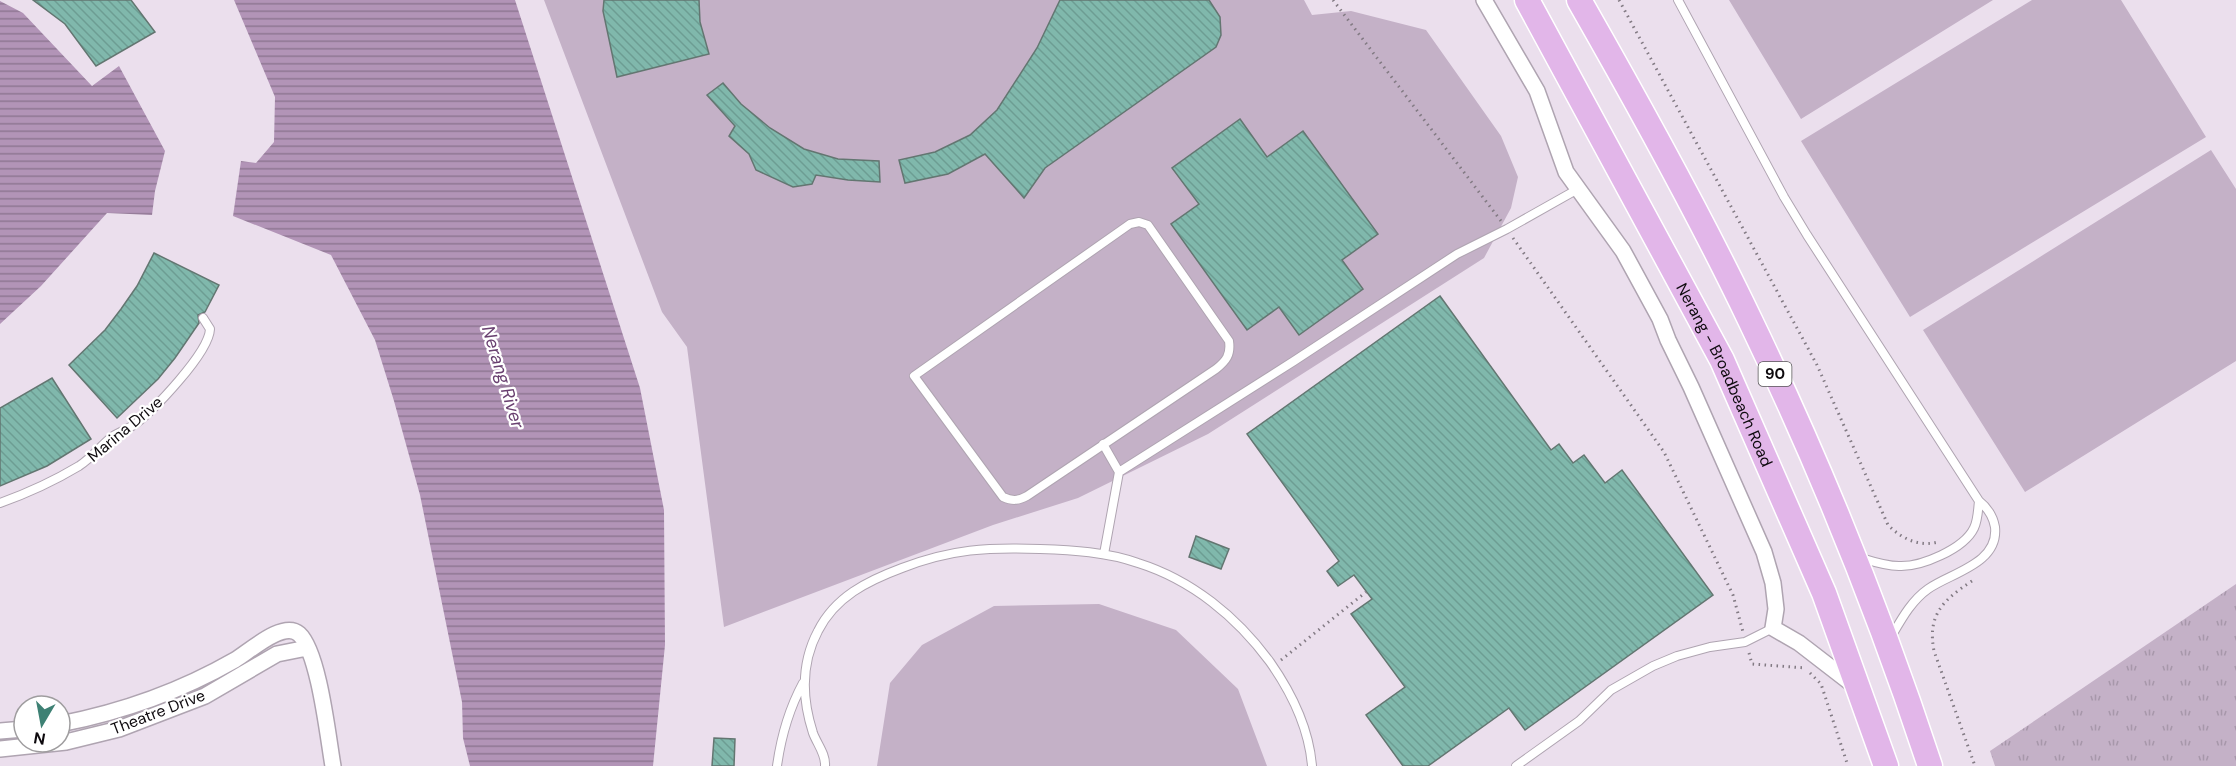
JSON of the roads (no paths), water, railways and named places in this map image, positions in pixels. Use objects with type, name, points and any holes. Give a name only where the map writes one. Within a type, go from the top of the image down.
[{"type":"main road","name":"Nerang - Broadbeach Road","points":[[1527,0],[1722,360],[1824,593],[1886,766]]},
{"type":"main road","name":"90","points":[[1579,0],[1692,206],[1750,321],[1854,556],[1930,766]]},
{"type":"street","points":[[1484,0],[1537,91],[1558,155],[1566,172],[1623,251],[1652,301],[1764,552],[1773,583],[1776,609],[1773,628],[1822,660],[1860,691]]},
{"type":"street","name":"Theatre Drive","points":[[0,749],[55,744],[141,722],[230,683],[277,654],[307,648],[296,632],[281,631],[235,660],[183,686],[136,704],[72,721]]},
{"type":"street","points":[[307,648],[318,677],[333,766]]},
{"type":"street","points":[[183,686],[190,702]]},
{"type":"street","points":[[82,719],[86,737]]},
{"type":"lane","points":[[1678,0],[1790,207],[1979,501],[1987,507],[1992,517],[1995,533],[1992,547],[1976,562],[1928,589],[1916,599],[1887,643]]},
{"type":"lane","points":[[1119,472],[1457,254],[1578,189]]},
{"type":"lane","points":[[1139,222],[1148,225],[1166,250],[1229,341],[1230,350],[1228,358],[1216,369],[1103,444],[1027,496],[1010,501],[997,491],[914,376],[1130,224],[1139,222]]},
{"type":"lane","name":"Marina Drive","points":[[0,503],[49,483],[81,465],[112,437],[133,426],[180,379],[203,348],[210,333],[204,318]]},
{"type":"lane","points":[[1103,444],[1119,472],[1104,554]]},
{"type":"lane","points":[[1854,556],[1900,566],[1923,562],[1948,552],[1965,540],[1975,527],[1979,501]]},
{"type":"lane","points":[[825,766],[822,750],[814,735],[808,714],[804,682],[808,657],[817,632],[833,608],[852,591],[884,575],[924,560],[965,550],[1005,548],[1104,554],[1138,562],[1195,590],[1244,629],[1284,682],[1306,733],[1312,766]]},
{"type":"lane","points":[[1516,766],[1579,721],[1611,690],[1653,666],[1677,656],[1710,647],[1745,642],[1773,628]]},
{"type":"lane","points":[[777,766],[779,750],[793,702],[804,682]]},
{"type":"water","name":"Nerang River","points":[[234,0],[515,0],[640,388],[664,510],[665,645],[653,766],[470,766],[463,738],[462,702],[420,495],[375,340],[331,255],[233,216],[241,161],[256,163],[274,142],[275,97]]},
{"type":"water","points":[[0,1],[23,13],[92,86],[119,66],[165,151],[155,191],[152,215],[107,213],[41,286],[0,324]]}]
